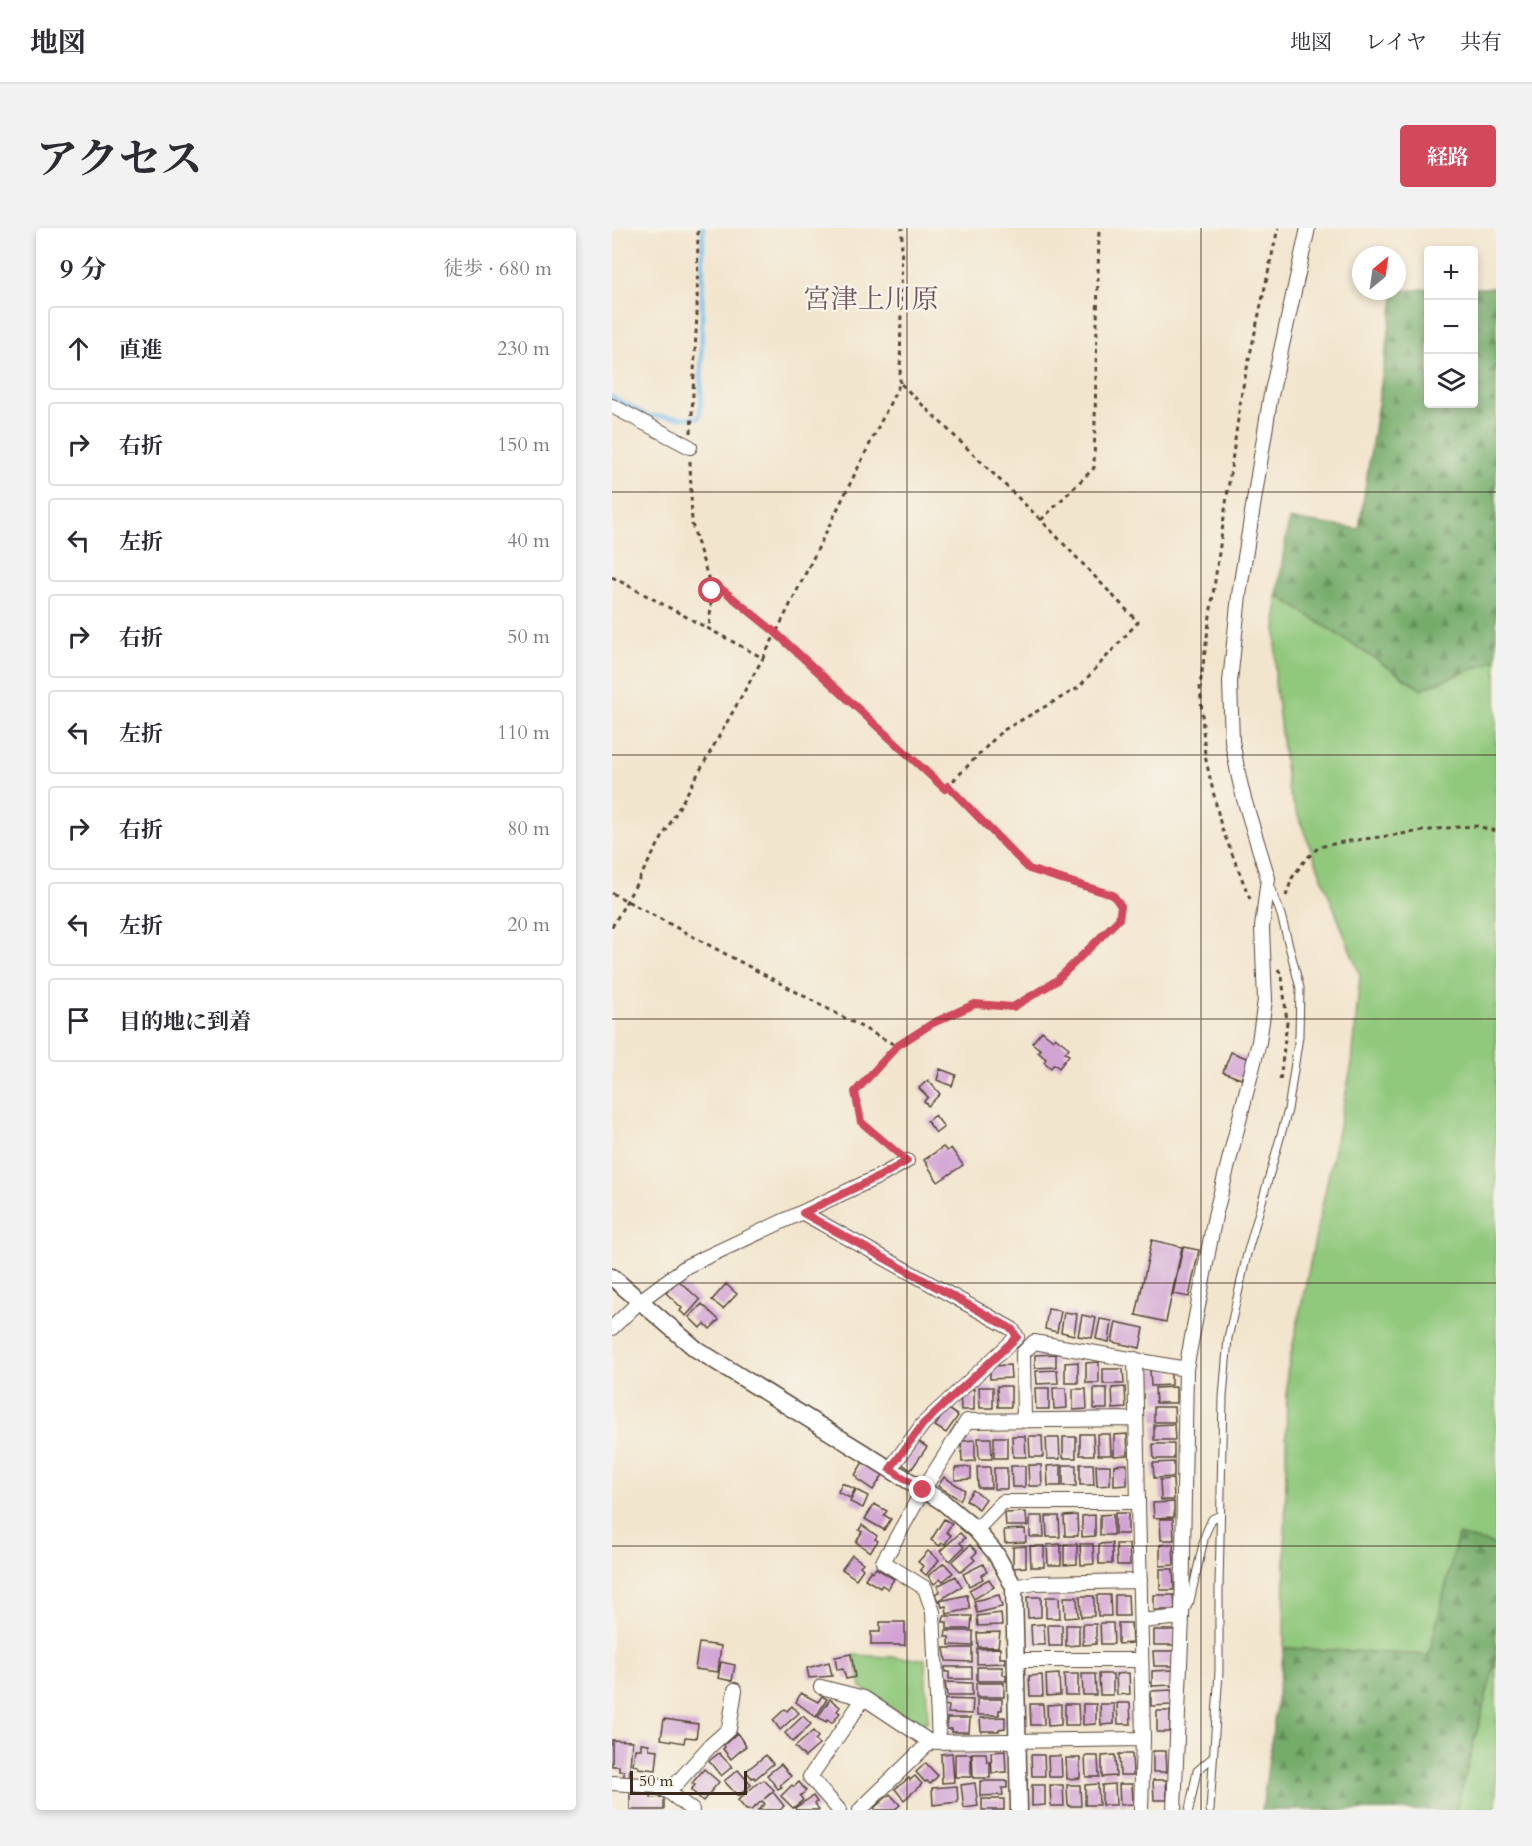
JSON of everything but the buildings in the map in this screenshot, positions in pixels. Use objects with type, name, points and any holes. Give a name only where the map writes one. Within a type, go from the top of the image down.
[{"type":"street","points":[[1174,1810],[1182,1617],[1186,1369],[1215,1216],[1259,1042],[1265,1000],[1262,928],[1268,878],[1244,799],[1232,741],[1230,682],[1239,595],[1270,400],[1308,228]]},
{"type":"street","points":[[612,406],[690,447]]},
{"type":"street","points":[[612,1328],[640,1301],[687,1266],[803,1213],[907,1161]]},
{"type":"street","points":[[803,1213],[1012,1329],[1017,1337],[1186,1369]]},
{"type":"street","points":[[612,1277],[696,1348],[943,1502],[976,1530],[996,1554],[1014,1587],[1019,1810]]},
{"type":"street","points":[[890,1469],[923,1424],[1017,1337]]},
{"type":"street","points":[[1024,1421],[1023,1353],[1034,1342]]},
{"type":"street","points":[[1135,1359],[1142,1660],[1141,1810]]},
{"type":"street","points":[[860,1810],[935,1742],[933,1612],[925,1588],[883,1562],[923,1490],[967,1421],[1136,1419]]},
{"type":"street","points":[[976,1530],[1003,1502],[1138,1502]]},
{"type":"street","points":[[1014,1587],[1035,1583],[1140,1581]]},
{"type":"street","points":[[1141,1621],[1182,1617]]},
{"type":"street","points":[[1015,1660],[1142,1660]]},
{"type":"street","points":[[821,1687],[864,1698],[935,1742],[1143,1739]]},
{"type":"street","points":[[671,1799],[710,1746],[729,1729],[735,1690]]},
{"type":"street","points":[[839,1810],[810,1777],[864,1698]]},
{"type":"street","points":[[612,1783],[657,1786],[671,1799],[692,1810]]},
{"type":"lane","points":[[1210,1810],[1219,1671],[1223,1397],[1228,1338],[1247,1254],[1288,1110],[1299,1036],[1300,988],[1281,915],[1268,878]]},
{"type":"lane","points":[[1182,1617],[1190,1601],[1205,1535],[1212,1520],[1220,1515]]},
{"type":"lane","points":[[1189,1810],[1197,1771],[1214,1757]]},
{"type":"path","points":[[698,228],[697,313],[690,447],[692,524],[712,591],[709,630]]},
{"type":"path","points":[[612,927],[763,658],[900,383],[902,228]]},
{"type":"path","points":[[1041,520],[1094,468],[1099,228]]},
{"type":"path","points":[[712,591],[723,590],[776,633],[945,789],[1002,731],[1078,688],[1138,622],[1041,520],[900,383]]},
{"type":"path","points":[[612,578],[763,658]]},
{"type":"path","points":[[907,1161],[861,1122],[855,1092],[897,1046],[933,1023],[975,1004],[1013,1007],[1056,981],[1119,919],[1121,906],[1113,895],[1029,869],[948,786]]},
{"type":"path","points":[[1281,915],[1292,878],[1305,860],[1319,847],[1445,828],[1477,826],[1496,831]]},
{"type":"path","points":[[612,892],[897,1046]]},
{"type":"green space","points":[[1478,288],[1496,288],[1496,660],[1421,689],[1277,595],[1289,519],[1359,529],[1394,300],[1406,300],[1406,290],[1424,289],[1424,408],[1478,408]]},
{"type":"green space","points":[[1277,595],[1421,689],[1496,660],[1496,1545],[1458,1535],[1429,1655],[1284,1648],[1287,1373],[1352,1064],[1360,975],[1288,790],[1275,682]]},
{"type":"green space","points":[[1458,1535],[1496,1545],[1496,1659],[1456,1810],[1262,1810],[1284,1648],[1429,1655]]},
{"type":"green space","points":[[854,1655],[925,1659],[928,1721],[918,1726],[861,1687]]},
{"type":"green space","points":[[1496,1659],[1496,1810],[1456,1810]]},
{"type":"waterway","points":[[612,397],[647,416],[699,418],[703,228]]},
{"type":"district","name":"宮津上川原","points":[[871,299]]},
{"type":"route","points":[[712,591],[723,590],[776,633],[945,789],[948,786],[1029,869],[1113,895],[1121,906],[1119,919],[1056,981],[1013,1007],[975,1004],[933,1023],[897,1046],[855,1092],[861,1122],[907,1161],[803,1213],[1012,1329],[1017,1337],[923,1424],[890,1469],[923,1490]]}]
